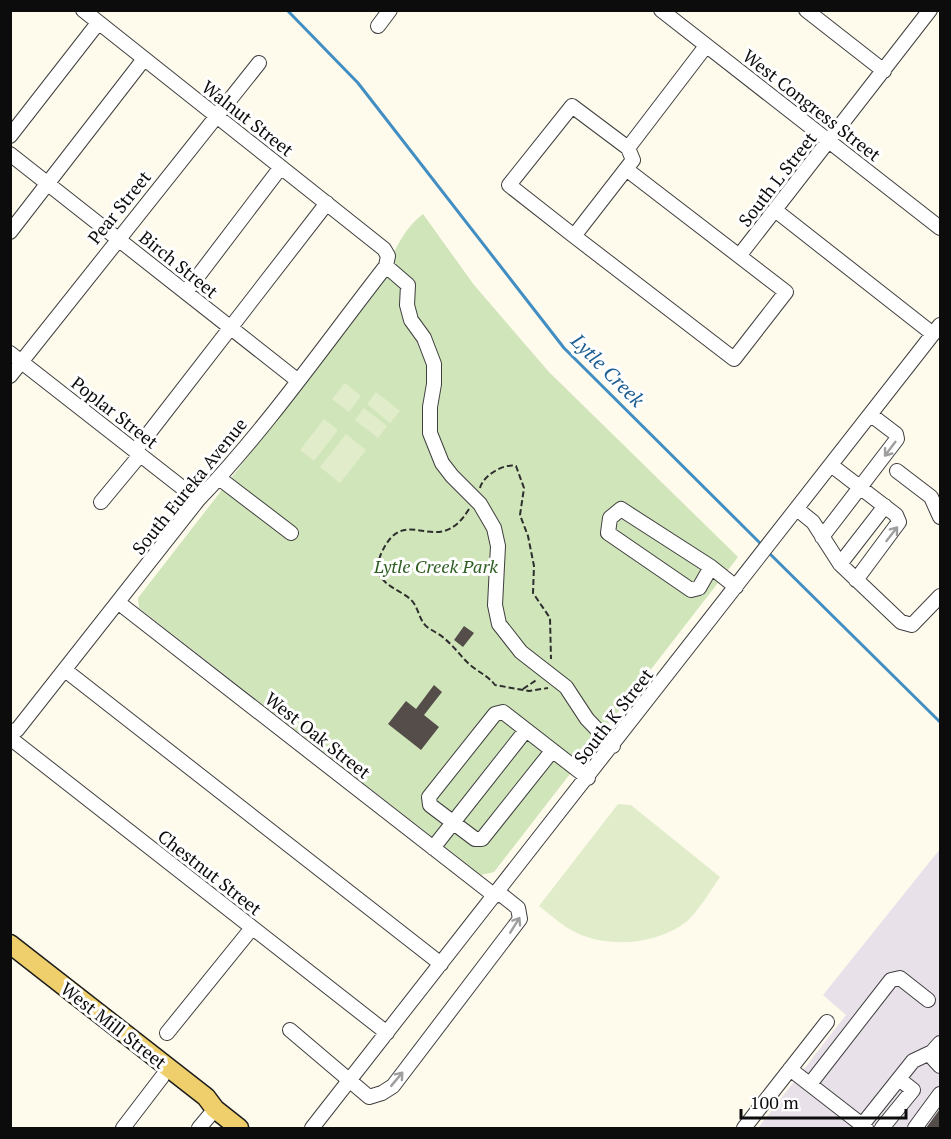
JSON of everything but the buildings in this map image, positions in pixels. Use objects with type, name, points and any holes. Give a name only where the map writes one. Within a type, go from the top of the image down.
[{"type":"main road","name":"West Mill Street","points":[[10,944],[206,1097],[215,1109],[239,1128]]},
{"type":"main road","name":"West Mill Street","points":[[10,958],[199,1106],[215,1109]]},
{"type":"street","name":"Walnut Street","points":[[83,10],[384,249],[387,261],[408,285],[407,305],[411,320],[424,338],[434,364],[429,419],[436,449],[452,476],[490,517],[494,528],[498,546],[495,605],[499,624],[521,652],[566,687],[587,719],[613,746]]},
{"type":"street","points":[[378,26],[390,10]]},
{"type":"street","name":"West Congress Street","points":[[661,10],[940,228]]},
{"type":"street","points":[[807,10],[884,71]]},
{"type":"street","name":"South L Street","points":[[739,256],[930,10]]},
{"type":"street","points":[[10,136],[98,22]]},
{"type":"street","points":[[628,148],[706,46]]},
{"type":"street","points":[[10,232],[144,59]]},
{"type":"street","name":"Pear Street","points":[[10,376],[16,357],[118,237],[259,63]]},
{"type":"street","points":[[574,237],[626,169],[633,160],[628,148],[572,106],[509,185],[574,237],[734,359],[786,292],[626,169]]},
{"type":"street","name":"Birch Street","points":[[10,154],[297,380]]},
{"type":"street","points":[[186,292],[281,167]]},
{"type":"street","points":[[101,502],[231,327],[327,203]]},
{"type":"street","points":[[775,210],[937,330]]},
{"type":"street","name":"South Eureka Avenue","points":[[10,731],[17,730],[198,500],[219,478],[297,380],[387,261]]},
{"type":"street","name":"South K Street","points":[[312,1128],[937,330]]},
{"type":"street","name":"Poplar Street","points":[[16,357],[198,500]]},
{"type":"street","points":[[822,537],[897,439],[896,434],[871,415]]},
{"type":"street","points":[[831,465],[898,518],[899,525],[856,580]]},
{"type":"street","points":[[897,471],[931,497],[940,517]]},
{"type":"street","points":[[219,478],[291,534]]},
{"type":"street","points":[[840,564],[885,506]]},
{"type":"street","points":[[711,567],[699,588],[691,590],[608,533],[610,518],[621,509],[711,567],[736,587]]},
{"type":"street","points":[[797,509],[813,522],[840,564],[901,622],[912,625],[940,596]]},
{"type":"street","name":"West Oak Street","points":[[118,603],[433,848],[518,908],[520,920],[400,1076],[382,1094],[369,1097],[350,1081]]},
{"type":"street","points":[[65,670],[441,964]]},
{"type":"street","points":[[552,750],[482,839],[474,840],[430,805],[429,797],[480,732],[495,714],[503,712],[526,730],[552,750],[588,778]]},
{"type":"street","points":[[433,848],[526,730]]},
{"type":"street","name":"Chestnut Street","points":[[10,738],[387,1033]]},
{"type":"street","points":[[167,1033],[252,928]]},
{"type":"street","points":[[810,1084],[891,980],[900,978],[928,1000]]},
{"type":"street","points":[[744,1128],[827,1022]]},
{"type":"street","points":[[290,1030],[350,1081]]},
{"type":"street","points":[[790,1069],[864,1127],[917,1058],[929,1054],[940,1043]]},
{"type":"street","points":[[929,1054],[940,1066]]},
{"type":"street","points":[[123,1128],[162,1077]]},
{"type":"street","points":[[882,1128],[913,1090],[899,1079]]},
{"type":"street","points":[[915,1128],[940,1094]]},
{"type":"street","points":[[199,1128],[215,1109]]},
{"type":"shaded area","points":[[940,849],[940,1128],[758,1128],[846,1015],[823,995]]},
{"type":"green space","name":"Lytle Creek Park","points":[[423,214],[474,285],[549,372],[738,557],[494,872],[481,875],[139,608],[138,598],[381,285],[402,237]]},
{"type":"green space","points":[[345,383],[361,396],[349,412],[332,399]]},
{"type":"green space","points":[[376,392],[400,411],[390,423],[367,404]]},
{"type":"green space","points":[[364,408],[387,426],[378,438],[355,420]]},
{"type":"green space","points":[[324,419],[338,430],[314,461],[300,450]]},
{"type":"green space","points":[[346,434],[366,450],[340,483],[320,467]]},
{"type":"green space","points":[[618,804],[631,805],[720,877],[700,907],[686,922],[674,930],[646,940],[616,942],[586,937],[569,929],[539,906]]},
{"type":"waterway","name":"Lytle Creek","points":[[287,10],[358,83],[564,348],[763,546]]},
{"type":"waterway","name":"Lytle Creek","points":[[767,551],[940,722]]}]
